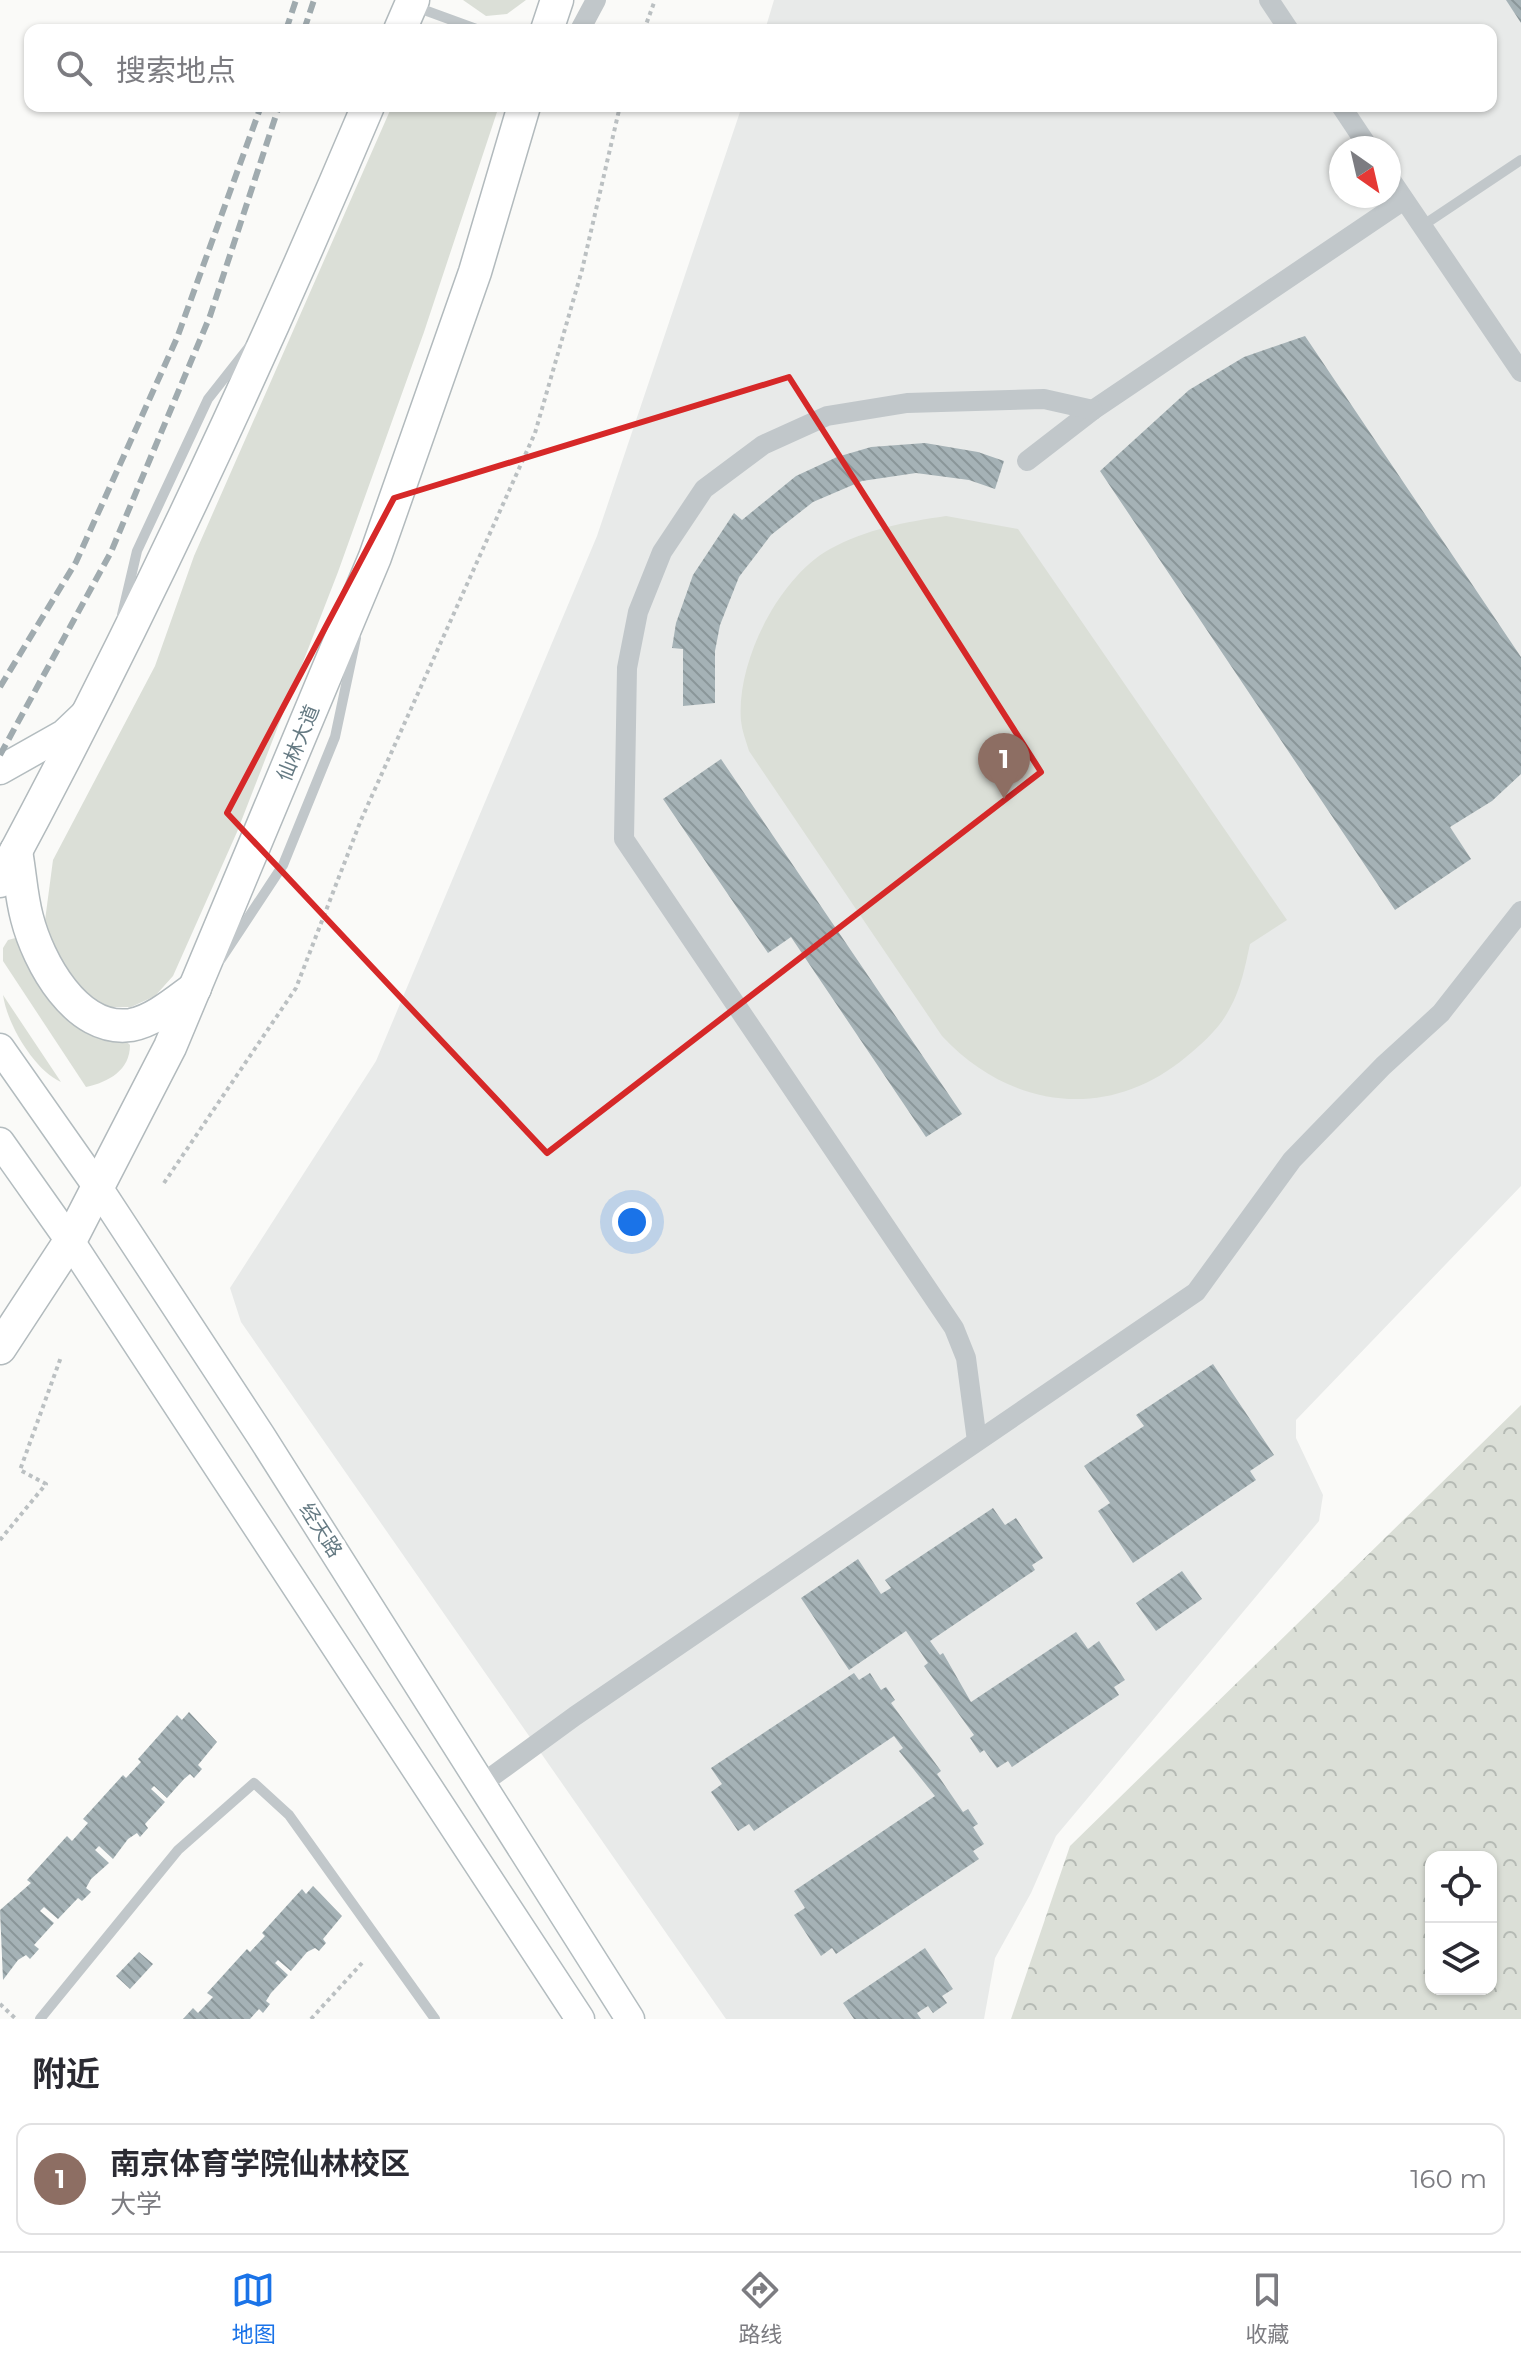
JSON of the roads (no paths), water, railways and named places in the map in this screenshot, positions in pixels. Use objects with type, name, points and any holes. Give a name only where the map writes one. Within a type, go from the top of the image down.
[{"type":"main road","points":[[549,24],[557,0]]},
{"type":"main road","points":[[0,881],[110,669],[289,294],[365,112]]},
{"type":"main road","name":"仙林大道","points":[[0,1348],[70,1241],[99,1189],[170,1047],[195,988],[375,557],[475,272],[522,112]]},
{"type":"main road","points":[[0,770],[64,734],[89,710]]},
{"type":"main road","points":[[16,851],[26,917],[34,941],[65,992],[81,1010],[103,1021],[131,1025],[161,1012],[195,988]]},
{"type":"main road","name":"经天路","points":[[0,1048],[99,1189],[483,1783],[630,2019]]},
{"type":"main road","points":[[0,1142],[70,1241],[580,2019]]},
{"type":"street","points":[[583,24],[596,0]]},
{"type":"street","points":[[1269,0],[1285,24]]},
{"type":"street","points":[[508,159],[534,112]]},
{"type":"street","points":[[1345,112],[1361,136]]},
{"type":"street","points":[[1401,195],[1521,372]]},
{"type":"street","points":[[1027,461],[1093,410],[1404,200]]},
{"type":"street","points":[[977,1441],[966,1358],[954,1328],[624,839],[627,668],[638,612],[662,552],[704,489],[763,445],[827,416],[907,403],[1044,399],[1093,410]]},
{"type":"street","points":[[483,1783],[1196,1292],[1292,1160],[1383,1066],[1441,1013],[1521,911]]},
{"type":"lane","points":[[408,11],[457,24]]},
{"type":"lane","points":[[1422,226],[1521,160]]},
{"type":"lane","points":[[170,1047],[222,958],[283,865],[335,737],[375,557]]},
{"type":"lane","points":[[40,2019],[178,1850],[254,1783],[289,1815],[435,2019]]},
{"type":"railway","points":[[288,24],[296,0]]},
{"type":"railway","points":[[306,24],[314,0]]},
{"type":"railway","points":[[0,687],[76,562],[177,338],[259,112]]},
{"type":"railway","points":[[0,755],[111,552],[210,316],[277,112]]},
{"type":"place","name":"南京体育学院仙林校区","points":[[1004,799]]}]
